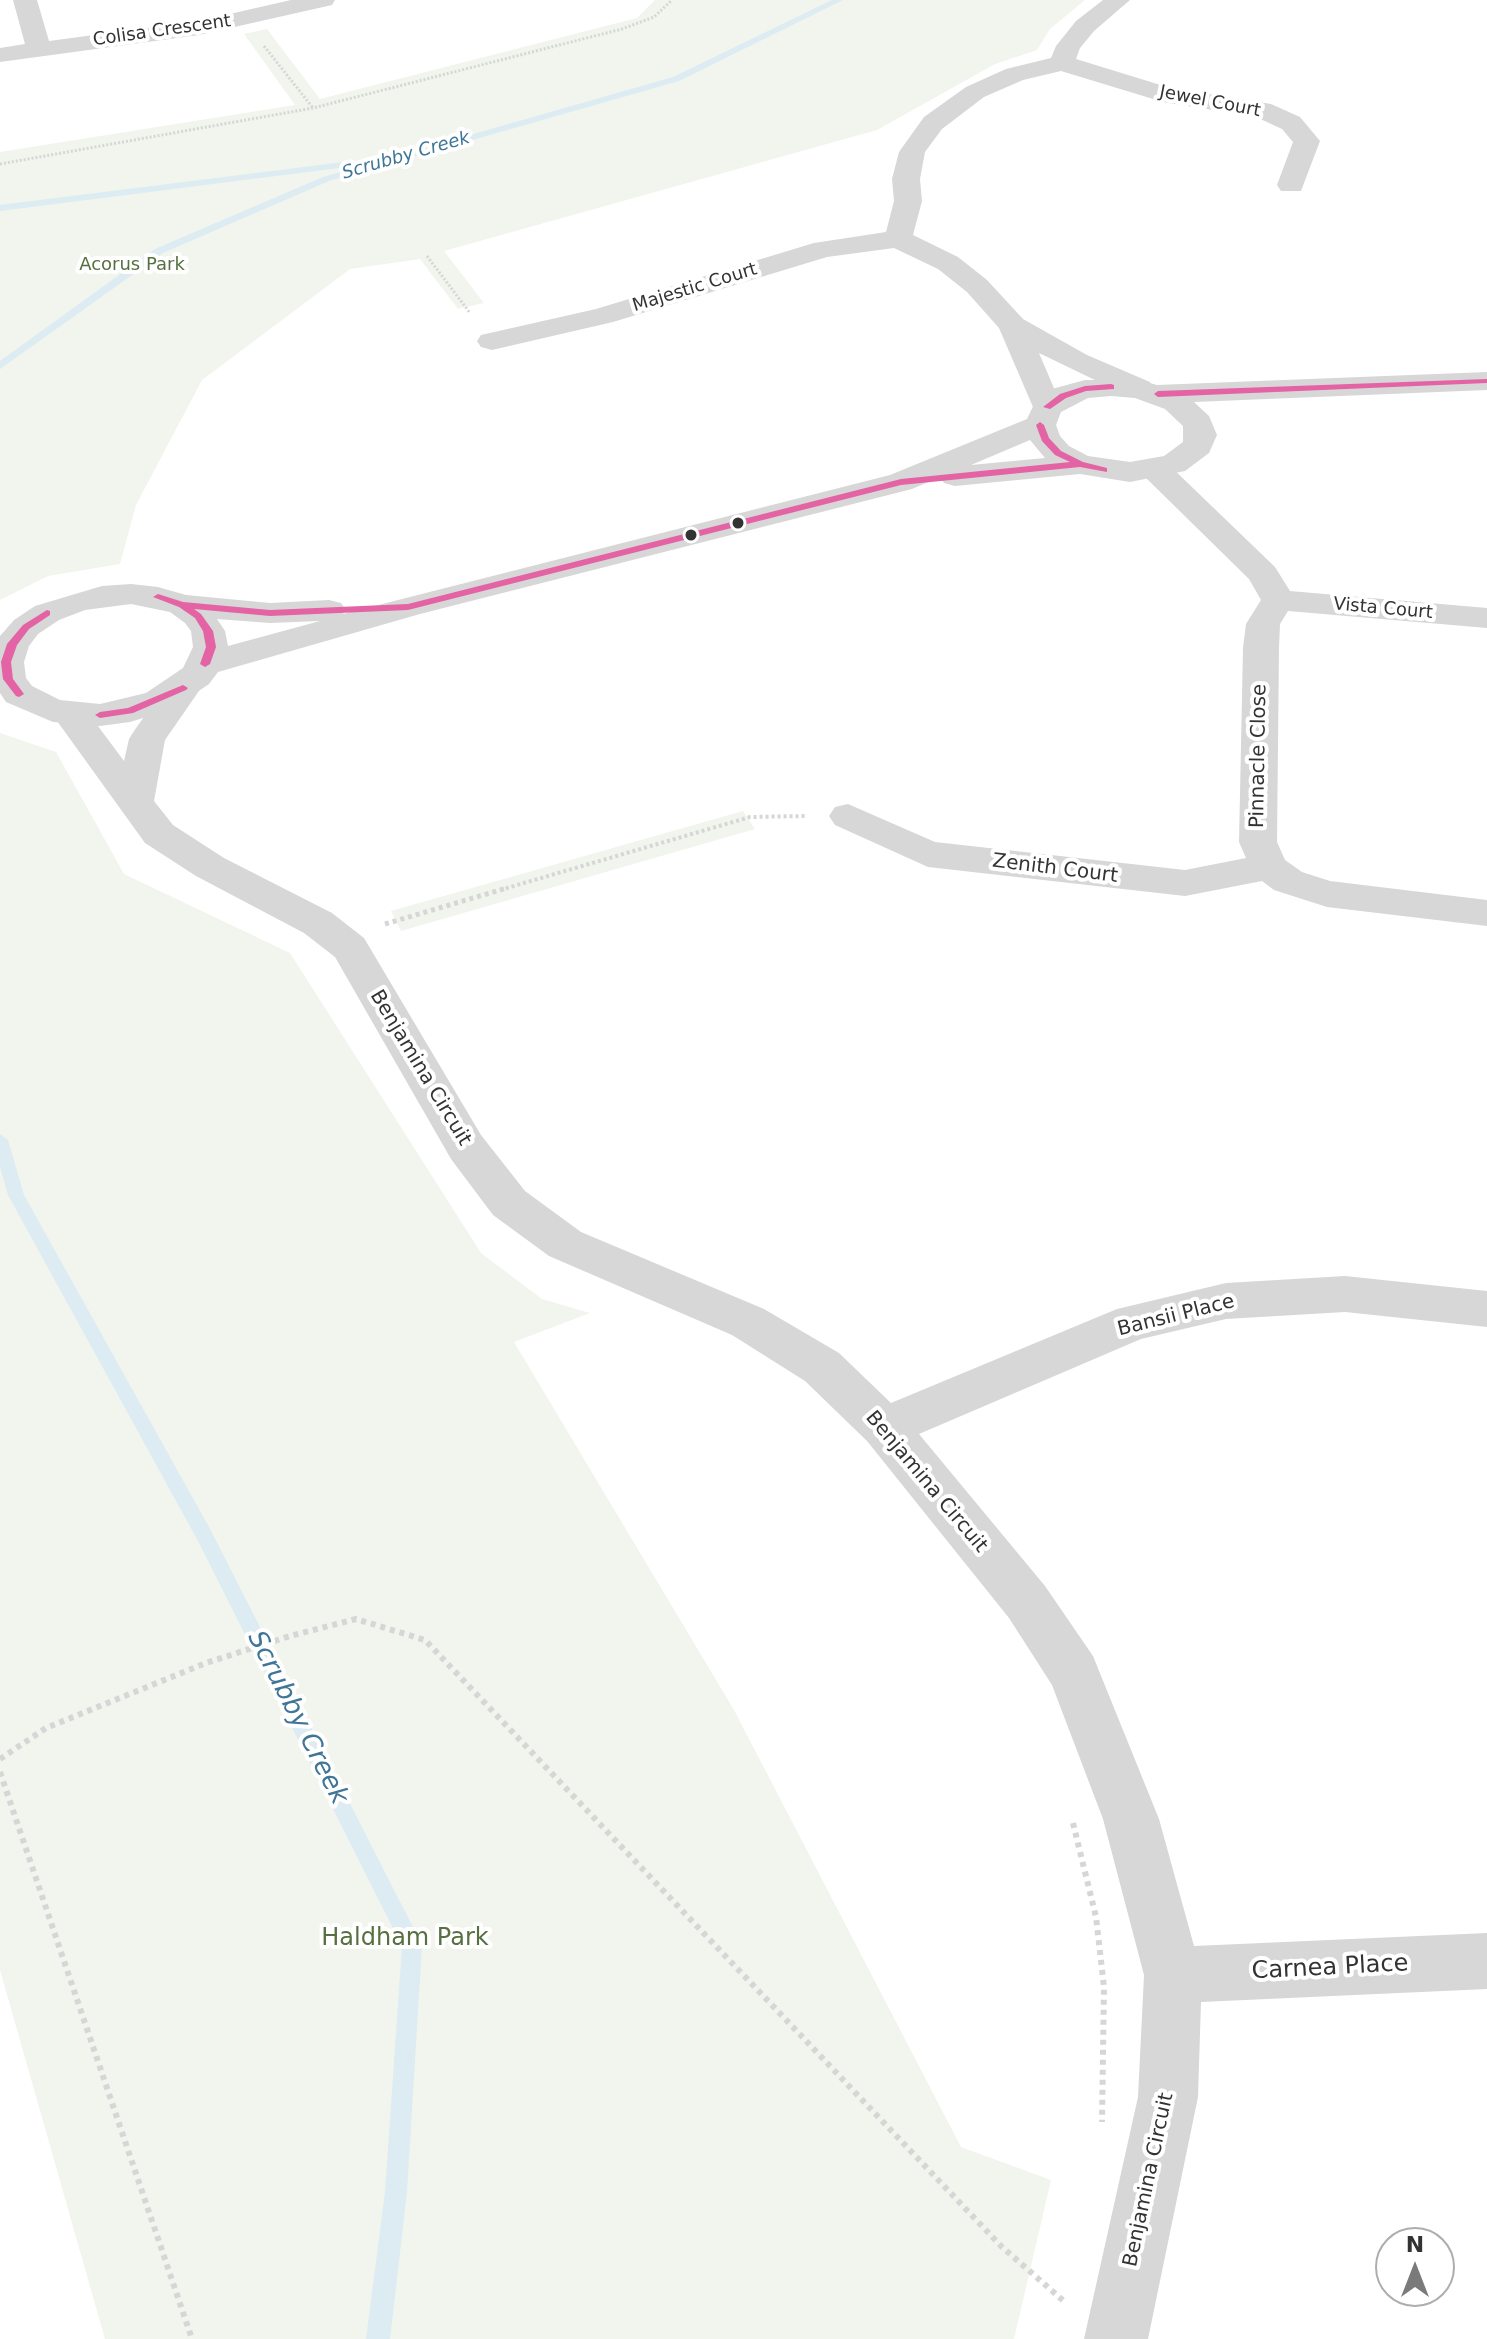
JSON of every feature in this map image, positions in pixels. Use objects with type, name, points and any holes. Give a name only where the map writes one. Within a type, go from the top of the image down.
[{"type":"street","points":[[25,0],[39,49]]},
{"type":"street","name":"Colisa Crescent","points":[[0,55],[243,20],[323,0]]},
{"type":"street","points":[[1118,0],[1085,26],[1068,46],[1062,63],[1015,74],[975,92],[933,123],[912,152],[906,179],[908,201],[898,239],[948,263],[977,286],[1013,325],[1076,361],[1190,412],[1198,423],[1222,426]]},
{"type":"street","name":"Jewel Court","points":[[1062,63],[1163,94],[1262,110],[1291,123],[1307,141],[1291,185]]},
{"type":"street","name":"Majestic Court","points":[[492,341],[603,316],[824,249],[898,239]]},
{"type":"street","points":[[1013,325],[1044,416],[1045,439],[1058,453],[1080,464],[1104,470],[1156,470],[1188,456],[1222,426],[1264,408],[1347,385]]},
{"type":"street","points":[[901,482],[1044,416],[1063,396],[1085,389],[1148,391],[1487,381]]},
{"type":"street","points":[[0,697],[54,710],[100,715],[130,711],[159,701],[194,676],[408,607],[901,482],[1080,464]]},
{"type":"street","points":[[1156,470],[1263,574],[1278,600]]},
{"type":"street","points":[[0,633],[47,613],[102,596],[158,597],[182,605],[270,613],[408,607]]},
{"type":"street","name":"Vista Court","points":[[1278,600],[1487,618]]},
{"type":"street","name":"Pinnacle Close","points":[[1269,867],[1258,842],[1261,648],[1263,624],[1278,600]]},
{"type":"street","points":[[136,800],[147,739],[194,676],[211,647],[208,631],[198,616],[182,605]]},
{"type":"street","points":[[47,613],[26,627],[12,644],[6,662],[8,679],[19,694],[54,710]]},
{"type":"street","name":"Benjamina Circuit","points":[[54,710],[136,800],[159,834],[210,867],[318,923],[350,948],[466,1147],[509,1203],[565,1244],[748,1322],[822,1367],[884,1427],[1027,1602],[1074,1673],[1131,1819],[1173,1975],[1168,2097],[1097,2326]]},
{"type":"street","name":"Zenith Court","points":[[848,816],[928,854],[1185,883],[1269,867]]},
{"type":"street","points":[[1269,867],[1288,881],[1327,894],[1487,913]]},
{"type":"street","name":"Bansii Place","points":[[884,1427],[1133,1322],[1226,1301],[1345,1294],[1487,1309]]},
{"type":"street","name":"Carnea Place","points":[[1173,1975],[1487,1961]]},
{"type":"path","points":[[0,164],[313,108],[622,29],[654,17],[672,0]]},
{"type":"path","points":[[243,20],[313,108]]},
{"type":"path","points":[[427,256],[492,341]]},
{"type":"path","points":[[389,935],[382,924],[750,817],[848,816]]},
{"type":"path","points":[[0,1759],[46,1728],[206,1663],[290,1636],[356,1619],[425,1640],[1001,2246],[1097,2326]]},
{"type":"path","points":[[0,1772],[192,2339]]},
{"type":"path","points":[[1070,1814],[1096,1917],[1104,1987],[1102,2124]]},
{"type":"green space","name":"Acorus Park","points":[[655,0],[1085,0],[1050,29],[1037,50],[995,64],[877,130],[444,251],[484,303],[458,309],[420,259],[350,269],[202,380],[136,505],[120,564],[48,576],[0,600],[0,152],[295,105],[244,34],[267,29],[320,99],[637,18]]},
{"type":"green space","name":"Haldham Park","points":[[0,733],[56,752],[124,874],[290,953],[481,1253],[542,1299],[590,1313],[514,1342],[734,1710],[961,2147],[1051,2180],[1014,2339],[105,2339],[0,1970]]},
{"type":"green space","points":[[743,811],[755,829],[401,931],[391,911]]},
{"type":"waterway","name":"Scrubby Creek","points":[[0,366],[159,251],[326,179],[676,79],[839,0]]},
{"type":"waterway","points":[[0,208],[352,164]]},
{"type":"waterway","name":"Scrubby Creek","points":[[0,1140],[16,1195],[204,1535],[412,1945],[396,2192],[378,2339]]},
{"type":"transit line","points":[[1158,394],[1487,381]]},
{"type":"transit line","points":[[1047,407],[1063,396],[1085,389],[1111,387]]},
{"type":"transit line","points":[[1040,425],[1045,439],[1058,453],[1080,464],[1104,470]]},
{"type":"transit line","points":[[182,605],[270,613],[408,607],[901,482],[1080,464]]},
{"type":"transit line","points":[[158,597],[182,605],[198,616],[208,631],[211,647],[205,664]]},
{"type":"transit line","points":[[19,694],[8,679],[6,662],[12,644],[26,627],[47,613]]},
{"type":"transit line","points":[[100,715],[130,711],[183,688]]}]
